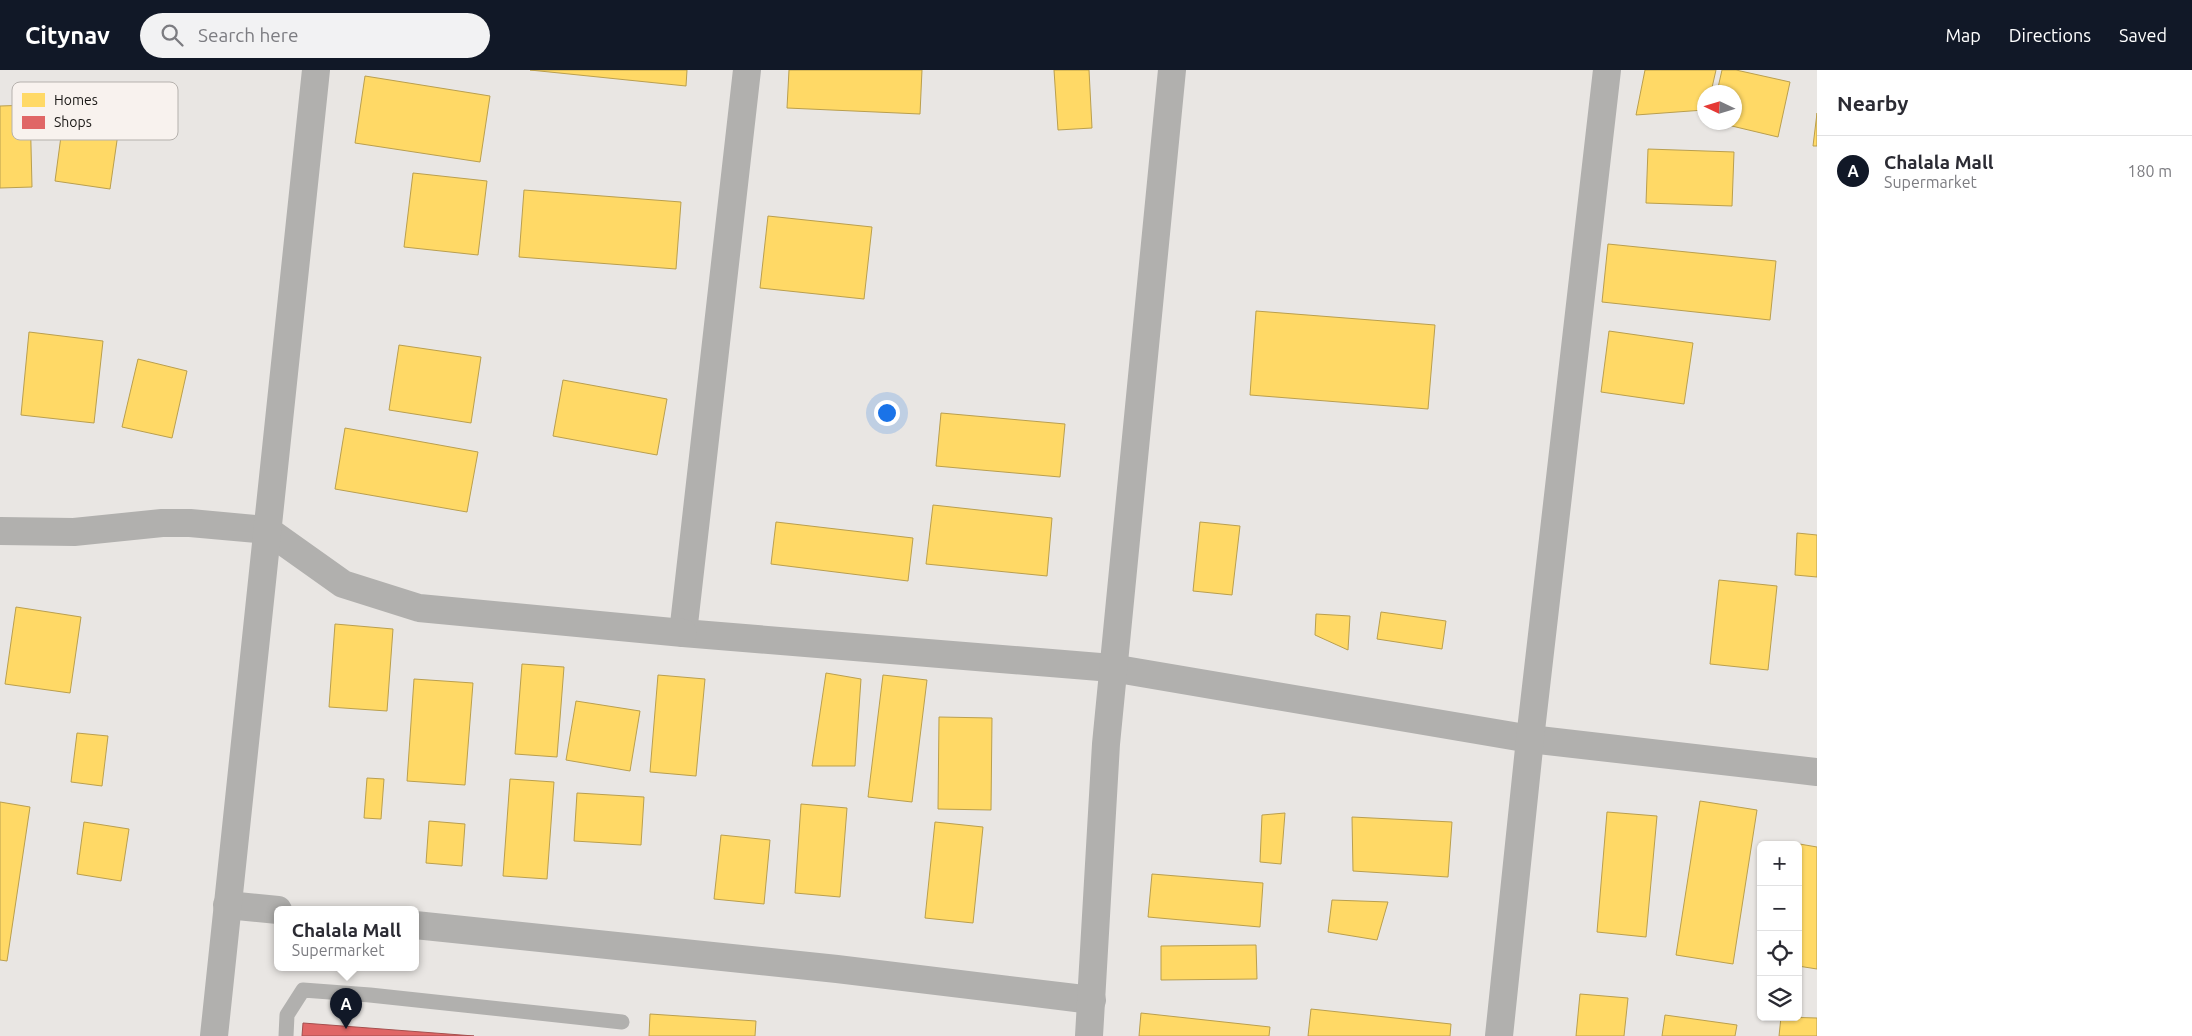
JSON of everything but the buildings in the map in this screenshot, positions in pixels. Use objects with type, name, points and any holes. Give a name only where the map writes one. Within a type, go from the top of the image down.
[{"type":"street","points":[[214,1036],[316,70]]},
{"type":"street","points":[[683,634],[747,70]]},
{"type":"street","points":[[1089,1036],[1112,668],[1172,70]]},
{"type":"street","points":[[1499,1036],[1530,739],[1607,70]]},
{"type":"street","points":[[0,531],[74,532],[162,523],[190,523],[267,530],[343,584],[419,608],[683,634],[1112,668],[1530,739],[1817,772]]},
{"type":"street","points":[[227,905],[274,910]]},
{"type":"street","points":[[419,924],[827,968],[1092,1000]]},
{"type":"lane","points":[[286,1036],[287,1015],[303,990],[370,995],[622,1022]]},
{"type":"place","name":"Chalala Mall","points":[[346,1029]]}]
